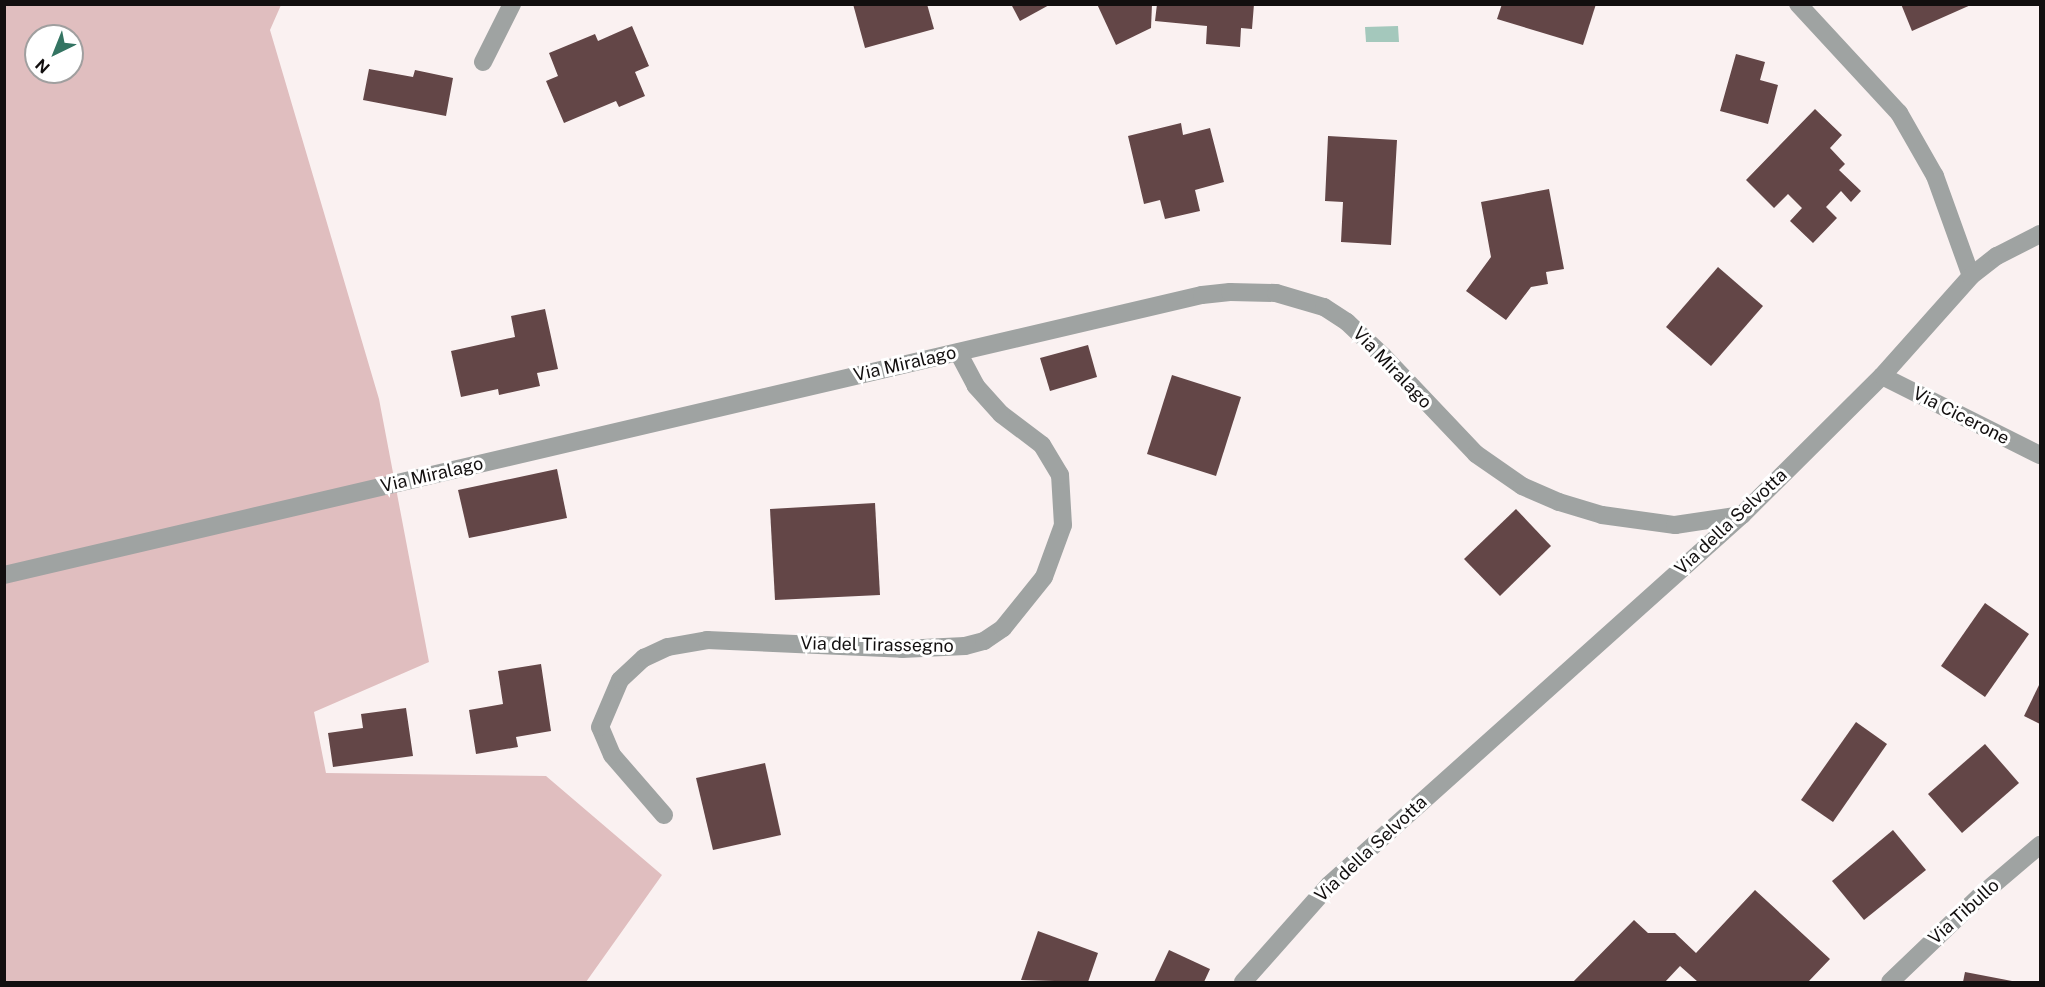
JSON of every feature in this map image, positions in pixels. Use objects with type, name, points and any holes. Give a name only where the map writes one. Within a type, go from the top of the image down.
[{"type":"street","points":[[483,62],[512,4]]},
{"type":"street","points":[[1797,4],[1899,113],[1935,177],[1971,276]]},
{"type":"street","name":"Via della Selvotta","points":[[1243,982],[1329,885],[1742,515],[1882,376],[1971,276],[1997,256],[2040,234]]},
{"type":"street","name":"Via Miralago","points":[[4,575],[1202,295],[1254,292],[1311,300],[1347,322],[1456,437],[1522,486],[1602,515],[1675,525],[1742,515]]},
{"type":"street","name":"Via del Tirassegno","points":[[664,815],[612,754],[600,727],[620,680],[644,658],[668,647],[707,640],[902,649],[964,646],[984,641],[1003,628],[1044,577],[1063,525],[1060,475],[1042,445],[1001,414],[976,386],[958,352]]},
{"type":"street","name":"Via Cicerone","points":[[1882,376],[2040,455]]},
{"type":"street","name":"Via Tibullo","points":[[1890,982],[1980,896],[2040,845]]},
{"type":"shaded area","points":[[5,5],[281,5],[270,30],[379,399],[429,662],[314,712],[326,773],[546,776],[662,875],[586,982],[5,982]]},
{"type":"shaded area","points":[[1398,26],[1399,42],[1366,42],[1365,27]]},
{"type":"building","points":[[853,4],[927,4],[934,29],[865,48]]},
{"type":"building","points":[[1011,4],[1051,4],[1020,21]]},
{"type":"building","points":[[1097,4],[1152,4],[1151,28],[1116,45]]},
{"type":"building","points":[[1157,4],[1254,4],[1252,29],[1241,28],[1240,47],[1206,44],[1207,26],[1155,21]]},
{"type":"building","points":[[1502,4],[1596,4],[1583,45],[1497,19]]},
{"type":"building","points":[[1901,4],[1973,4],[1912,31]]},
{"type":"building","points":[[632,26],[649,66],[635,72],[645,96],[619,107],[616,101],[564,123],[546,81],[558,76],[549,53],[595,34],[598,41]]},
{"type":"building","points":[[1736,54],[1765,62],[1760,80],[1778,85],[1768,124],[1720,111]]},
{"type":"building","points":[[369,69],[413,77],[415,70],[453,78],[446,116],[363,100]]},
{"type":"building","points":[[1815,109],[1842,135],[1830,148],[1845,164],[1839,170],[1861,191],[1851,202],[1841,191],[1826,207],[1837,218],[1813,243],[1790,221],[1802,208],[1788,194],[1774,208],[1746,180]]},
{"type":"building","points":[[1181,123],[1183,135],[1210,128],[1224,182],[1195,190],[1200,211],[1165,219],[1160,200],[1144,204],[1128,136]]},
{"type":"building","points":[[1328,136],[1397,140],[1391,245],[1341,242],[1343,202],[1325,201]]},
{"type":"building","points":[[1549,189],[1564,269],[1546,272],[1548,284],[1531,287],[1506,320],[1466,291],[1491,257],[1481,202]]},
{"type":"building","points":[[1718,267],[1763,306],[1711,366],[1666,327]]},
{"type":"building","points":[[545,309],[558,369],[537,373],[540,386],[499,395],[498,389],[461,397],[451,351],[515,337],[511,316]]},
{"type":"building","points":[[1088,345],[1097,377],[1050,391],[1040,358]]},
{"type":"building","points":[[1172,375],[1241,397],[1216,476],[1147,454]]},
{"type":"building","points":[[557,469],[567,518],[469,538],[458,490]]},
{"type":"building","points":[[875,503],[880,595],[775,600],[770,509]]},
{"type":"building","points":[[1516,509],[1551,546],[1500,596],[1464,559]]},
{"type":"building","points":[[1985,603],[2029,634],[1985,697],[1941,666]]},
{"type":"building","points":[[541,664],[551,731],[516,737],[518,747],[476,754],[469,710],[503,704],[498,671]]},
{"type":"building","points":[[2040,683],[2040,724],[2024,716]]},
{"type":"building","points":[[406,708],[413,756],[333,767],[328,733],[363,728],[361,714]]},
{"type":"building","points":[[1856,722],[1887,744],[1833,822],[1801,800]]},
{"type":"building","points":[[1985,744],[2019,783],[1962,833],[1928,794]]},
{"type":"building","points":[[765,763],[781,835],[713,850],[696,778]]},
{"type":"building","points":[[1893,830],[1926,870],[1864,920],[1832,881]]},
{"type":"building","points":[[1755,890],[1830,959],[1808,982],[1698,982],[1680,966],[1665,982],[1573,982],[1634,920],[1648,933],[1675,933],[1696,953]]},
{"type":"building","points":[[1038,931],[1098,953],[1088,982],[1021,980]]},
{"type":"building","points":[[1169,950],[1210,969],[1204,982],[1154,982]]},
{"type":"building","points":[[1965,972],[2012,981],[2012,982],[1963,982]]}]
